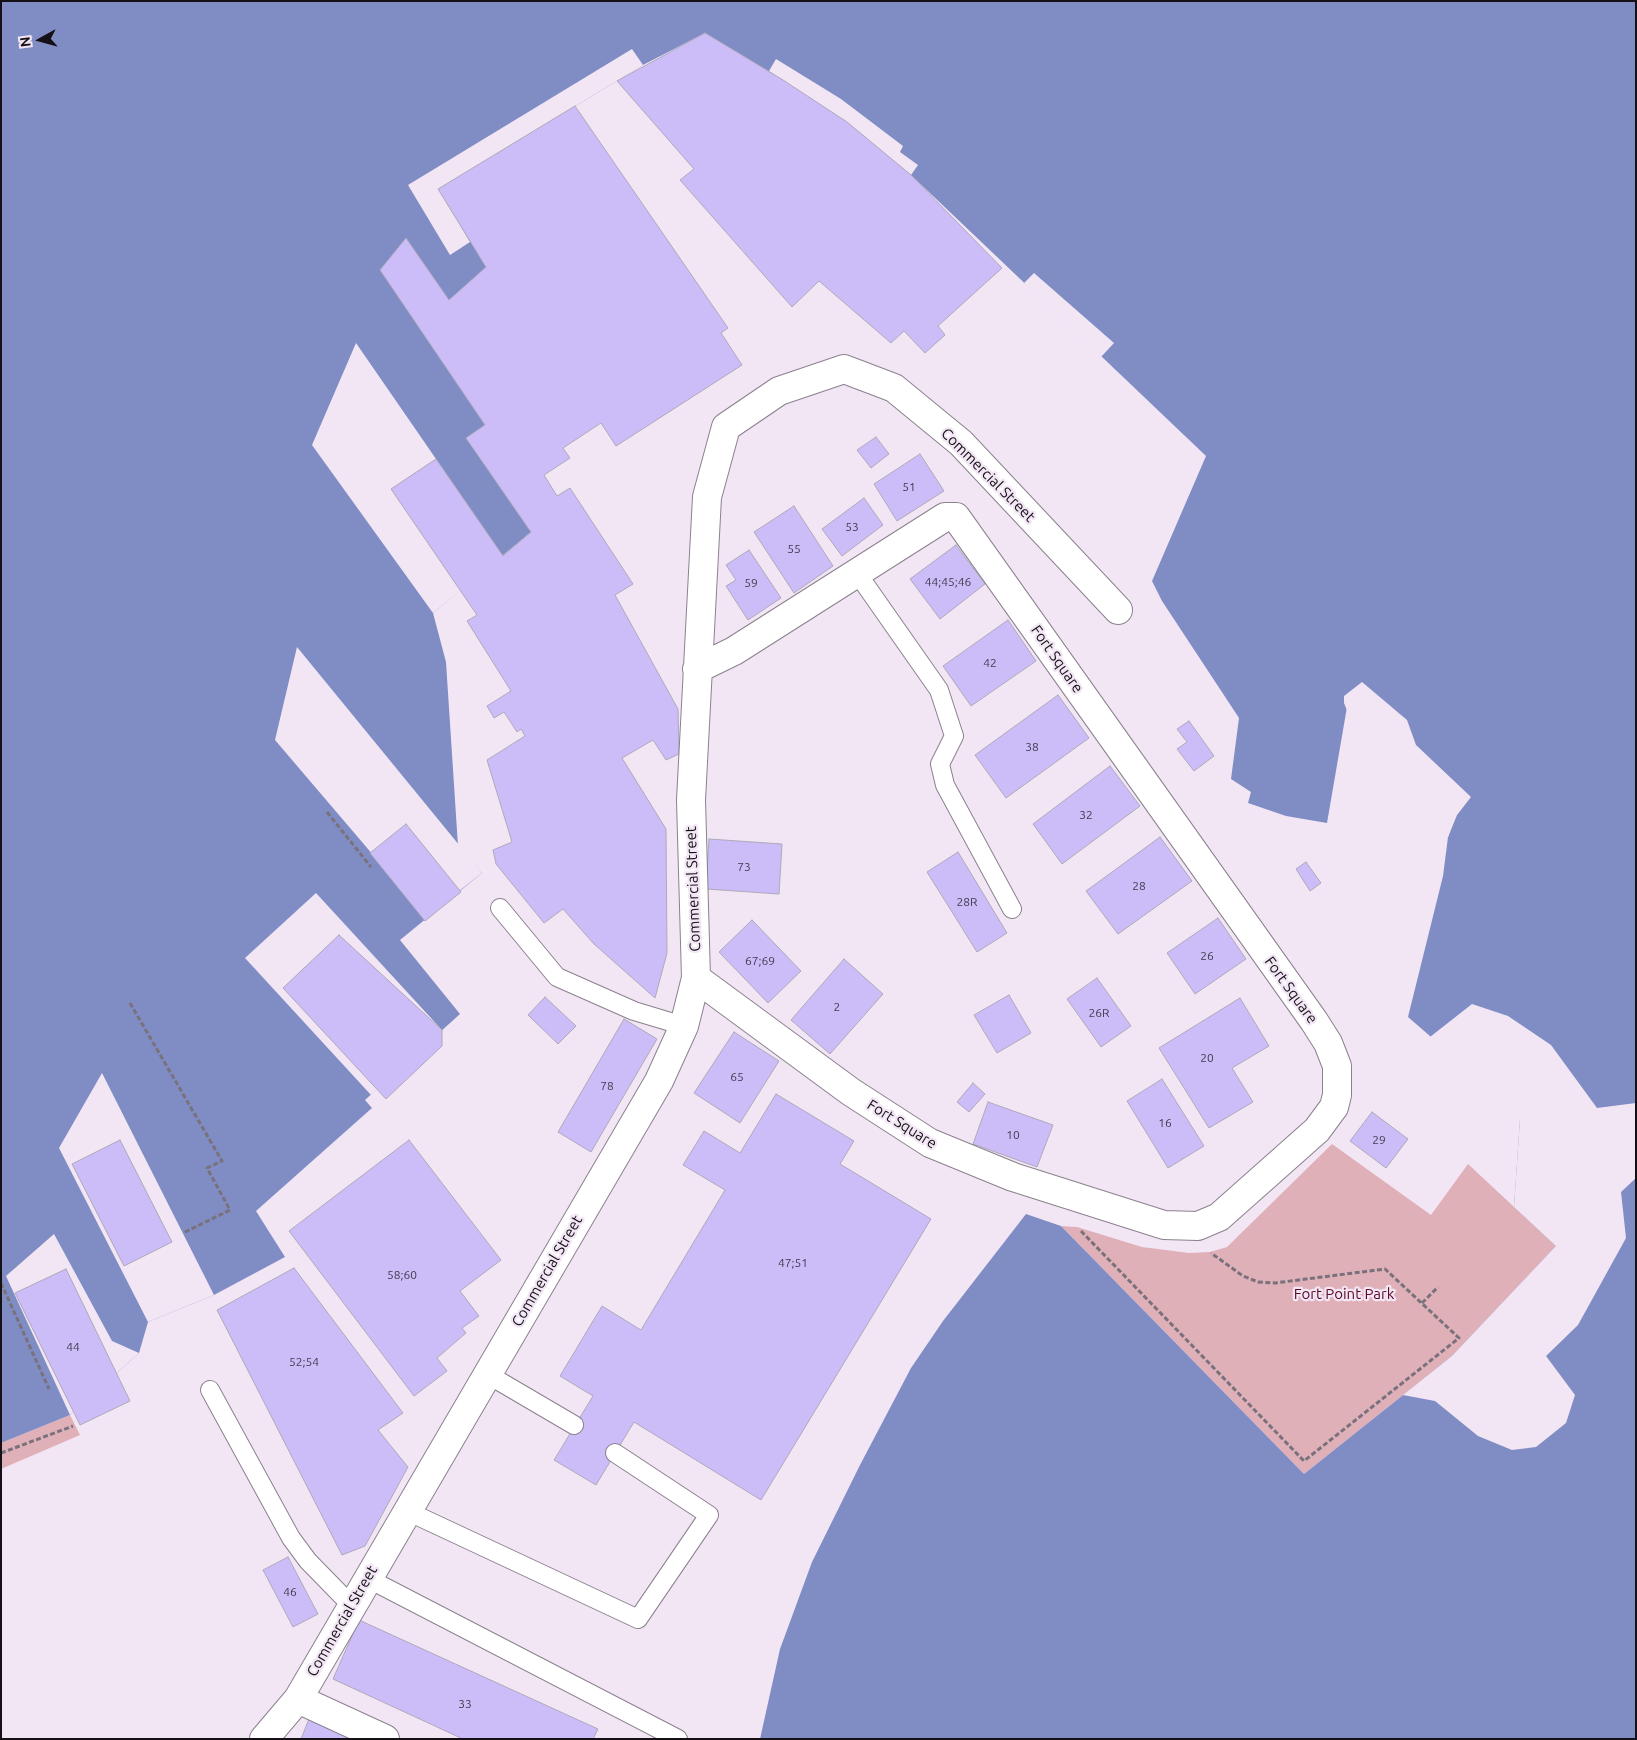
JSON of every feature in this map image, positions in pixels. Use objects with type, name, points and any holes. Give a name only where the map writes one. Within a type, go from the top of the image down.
[{"type":"street","name":"Commercial Street","points":[[264,1739],[298,1699],[351,1605],[659,1081],[684,1026],[696,978],[691,800],[706,497],[726,427],[779,391],[844,369],[894,388],[961,443],[1118,610]]},
{"type":"street","name":"Fort Square","points":[[696,978],[850,1092],[930,1143],[1013,1177],[1164,1226],[1198,1226],[1214,1220],[1317,1130],[1327,1119],[1336,1095],[1337,1066],[1333,1054],[1314,1021],[956,517],[945,517],[734,651],[697,669]]},
{"type":"street","points":[[298,1699],[385,1739]]},
{"type":"lane","points":[[857,573],[939,690],[954,736],[940,764],[946,785],[1012,909]]},
{"type":"lane","points":[[500,908],[556,977],[634,1011],[684,1026]]},
{"type":"lane","points":[[487,1374],[574,1425]]},
{"type":"lane","points":[[210,1390],[291,1538],[308,1561],[351,1605]]},
{"type":"lane","points":[[407,1511],[638,1619],[709,1515],[616,1453]]},
{"type":"lane","points":[[367,1578],[678,1739]]},
{"type":"path","points":[[327,812],[371,867]]},
{"type":"path","points":[[130,1003],[222,1161],[207,1168],[230,1210],[183,1234]]},
{"type":"path","points":[[1084,1200],[1077,1227],[1304,1461],[1459,1338],[1385,1269],[1274,1283],[1258,1282],[1242,1276],[1210,1252]]},
{"type":"path","points":[[1,1283],[50,1389]]},
{"type":"path","points":[[1422,1303],[1438,1287]]},
{"type":"path","points":[[1,1454],[73,1426]]},
{"type":"green space","name":"Fort Point Park","points":[[1332,1144],[1431,1215],[1468,1164],[1556,1246],[1452,1356],[1304,1474],[1061,1226],[1077,1227],[1142,1247],[1189,1253],[1210,1252],[1227,1247]]},
{"type":"green space","points":[[70,1415],[80,1435],[1,1469],[1,1443]]},
{"type":"water","points":[[1,1],[1636,1],[1636,1739],[760,1739],[780,1649],[812,1562],[860,1465],[911,1368],[943,1321],[1026,1214],[1061,1226],[1304,1474],[1452,1356],[1556,1246],[1514,1207],[1520,1119],[1513,1108],[1408,1017],[1443,876],[1448,837],[1456,815],[1388,725],[1363,702],[1347,707],[1327,823],[1286,816],[1248,803],[1251,792],[1231,779],[1239,718],[1162,601],[1152,581],[1206,456],[911,175],[847,122],[783,80],[705,33],[643,65],[439,189],[486,267],[552,358],[485,425],[466,438],[531,532],[433,613],[446,662],[458,846],[482,873],[400,940],[460,1014],[365,1100],[372,1108],[256,1211],[285,1257],[214,1295],[148,1322],[139,1353],[70,1415],[1,1443]]},
{"type":"pier","points":[[632,49],[643,65],[439,189],[470,242],[450,255],[408,185]]},
{"type":"pier","points":[[776,59],[841,99],[903,146],[900,152],[918,165],[911,175],[847,122],[769,71]]},
{"type":"pier","points":[[1034,273],[1114,343],[1101,357],[1024,283]]},
{"type":"pier","points":[[356,343],[503,556],[433,613],[312,445]]},
{"type":"pier","points":[[297,647],[482,873],[426,917],[275,740]]},
{"type":"pier","points":[[1362,682],[1407,720],[1416,745],[1471,797],[1457,815],[1448,837],[1445,836],[1454,816],[1389,767],[1380,749],[1385,726],[1362,705],[1349,708],[1348,713],[1344,703],[1344,696]]},
{"type":"pier","points":[[316,893],[442,1030],[371,1095],[245,958]]},
{"type":"pier","points":[[1472,1004],[1508,1016],[1551,1045],[1597,1108],[1636,1103],[1636,1178],[1621,1192],[1626,1238],[1578,1325],[1546,1356],[1575,1395],[1566,1423],[1536,1447],[1512,1450],[1478,1436],[1435,1401],[1403,1395],[1452,1356],[1556,1246],[1514,1207],[1520,1119],[1449,1062],[1434,1045],[1430,1037]]},
{"type":"pier","points":[[102,1073],[214,1295],[148,1322],[59,1148]]},
{"type":"pier","points":[[54,1234],[112,1341],[139,1353],[70,1415],[6,1276]]},
{"type":"building","points":[[705,33],[783,80],[847,122],[911,175],[1002,268],[938,326],[945,335],[925,353],[904,331],[891,343],[819,281],[792,307],[680,180],[694,169],[617,81]]},
{"type":"building","points":[[575,106],[728,328],[721,333],[742,365],[616,446],[601,423],[563,448],[570,458],[544,475],[557,496],[570,488],[633,584],[615,595],[678,709],[679,754],[666,760],[653,740],[622,758],[666,829],[667,953],[655,998],[594,944],[563,909],[544,923],[496,864],[493,850],[512,842],[487,760],[525,736],[521,729],[517,732],[504,712],[494,718],[487,706],[511,691],[467,621],[477,615],[391,489],[436,459],[503,556],[531,532],[466,438],[485,425],[380,270],[406,238],[449,300],[486,267],[438,189]]},
{"type":"building","points":[[876,437],[889,454],[871,468],[857,450]]},
{"type":"building","points":[[920,454],[944,491],[897,521],[874,484]]},
{"type":"building","points":[[864,498],[883,525],[842,556],[822,529]]},
{"type":"building","points":[[794,506],[833,566],[794,593],[754,532]]},
{"type":"building","points":[[956,545],[985,584],[940,619],[910,579]]},
{"type":"building","points":[[749,550],[781,598],[748,620],[726,586],[736,580],[726,565]]},
{"type":"building","points":[[1008,620],[1036,661],[971,706],[943,666]]},
{"type":"building","points":[[1058,695],[1089,738],[1006,798],[975,755]]},
{"type":"building","points":[[1189,721],[1214,756],[1194,771],[1177,749],[1187,742],[1177,729]]},
{"type":"building","points":[[1110,766],[1140,806],[1062,864],[1033,824]]},
{"type":"building","points":[[406,824],[461,892],[425,921],[370,853]]},
{"type":"building","points":[[1160,837],[1192,881],[1118,934],[1086,891]]},
{"type":"building","points":[[709,839],[782,844],[779,894],[706,889]]},
{"type":"building","points":[[958,852],[1007,933],[977,952],[927,872]]},
{"type":"building","points":[[1306,862],[1321,883],[1310,891],[1296,869]]},
{"type":"building","points":[[1218,918],[1246,959],[1195,994],[1167,953]]},
{"type":"building","points":[[752,920],[801,971],[768,1003],[719,952]]},
{"type":"building","points":[[339,935],[442,1030],[442,1046],[386,1099],[283,988]]},
{"type":"building","points":[[844,959],[883,994],[830,1054],[791,1020]]},
{"type":"building","points":[[1097,978],[1131,1026],[1101,1047],[1067,999]]},
{"type":"building","points":[[1009,995],[1031,1033],[997,1053],[974,1015]]},
{"type":"building","points":[[545,997],[576,1026],[558,1044],[528,1015]]},
{"type":"building","points":[[1240,998],[1269,1046],[1232,1068],[1253,1102],[1209,1128],[1159,1048]]},
{"type":"building","points":[[624,1019],[657,1039],[591,1152],[558,1132]]},
{"type":"building","points":[[734,1032],[779,1061],[740,1123],[694,1093]]},
{"type":"building","points":[[1162,1079],[1204,1146],[1168,1168],[1127,1101]]},
{"type":"building","points":[[973,1083],[985,1094],[969,1112],[957,1102]]},
{"type":"building","points":[[776,1094],[854,1141],[840,1164],[931,1219],[761,1500],[634,1422],[596,1485],[554,1460],[593,1396],[560,1376],[602,1306],[641,1330],[725,1190],[683,1165],[704,1131],[740,1153]]},
{"type":"building","points":[[988,1102],[1053,1125],[1037,1167],[973,1144]]},
{"type":"building","points":[[1372,1112],[1408,1139],[1386,1168],[1350,1141]]},
{"type":"building","points":[[120,1140],[172,1242],[124,1266],[72,1164]]},
{"type":"building","points":[[409,1140],[501,1260],[460,1291],[479,1316],[462,1328],[466,1333],[437,1358],[447,1371],[414,1396],[289,1231]]},
{"type":"building","points":[[294,1268],[403,1413],[378,1430],[408,1467],[365,1546],[342,1555],[217,1310]]},
{"type":"building","points":[[66,1269],[130,1401],[80,1425],[15,1293]]},
{"type":"building","points":[[288,1557],[318,1614],[293,1627],[263,1570]]},
{"type":"building","points":[[359,1620],[598,1729],[593,1739],[463,1739],[333,1679]]},
{"type":"building","points":[[309,1719],[354,1739],[301,1739]]}]
